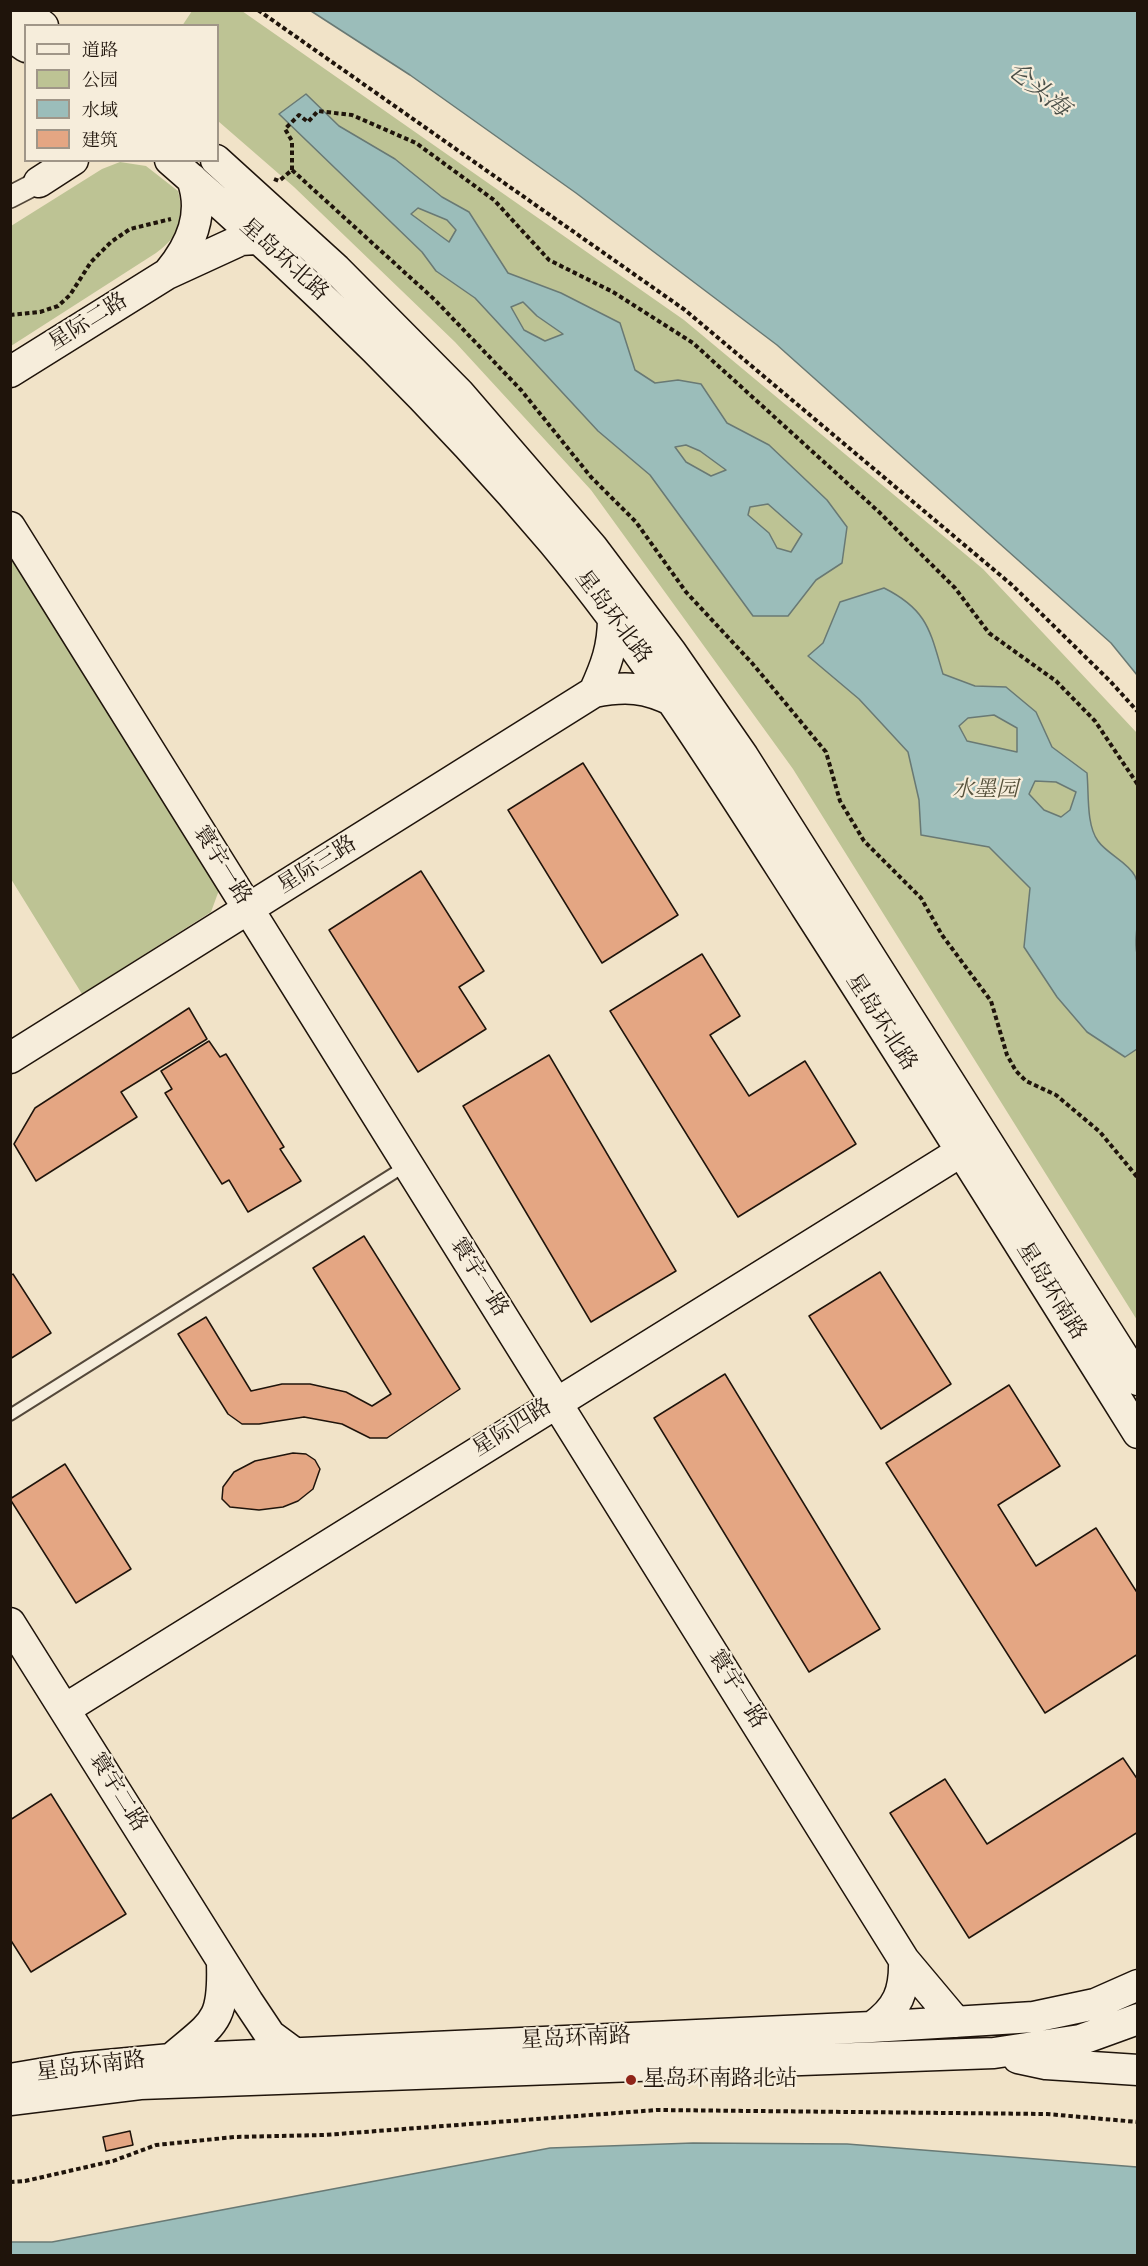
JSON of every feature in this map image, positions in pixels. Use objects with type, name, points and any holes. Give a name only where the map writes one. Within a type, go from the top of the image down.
[{"type":"main road","points":[[22,10],[40,24]]},
{"type":"main road","points":[[10,36],[24,46]]},
{"type":"main road","points":[[39,182],[70,162]]},
{"type":"main road","name":"星岛环北路","points":[[218,162],[336,269],[459,393],[592,548],[671,652],[743,756],[974,1144]]},
{"type":"main road","name":"星岛环北路","points":[[181,170],[263,242],[372,345],[454,431],[553,542],[675,702],[974,1144]]},
{"type":"main road","name":"星际二路","points":[[167,274],[186,249],[194,230],[197,194],[181,170]]},
{"type":"main road","name":"星际二路","points":[[10,372],[167,274],[241,240],[255,239],[263,242]]},
{"type":"main road","name":"寰宇一路","points":[[10,527],[904,1960],[956,2022]]},
{"type":"main road","points":[[594,692],[608,662],[613,643],[613,618]]},
{"type":"main road","name":"星际三路","points":[[10,1058],[594,692],[618,687],[640,688],[675,702]]},
{"type":"main road","name":"星岛环南路","points":[[974,1144],[1137,1380]]},
{"type":"main road","name":"星岛环南路","points":[[974,1144],[1137,1433]]},
{"type":"main road","name":"星际四路","points":[[65,1709],[974,1144]]},
{"type":"main road","name":"寰宇二路","points":[[10,1623],[222,1963],[270,2035],[293,2052]]},
{"type":"main road","points":[[872,2027],[887,2016],[900,1997],[905,1978],[904,1960]]},
{"type":"main road","points":[[171,2059],[219,2015],[223,1984],[222,1963]]},
{"type":"main road","name":"星岛环南路","points":[[10,2079],[75,2068],[171,2059],[872,2027],[1034,2017],[1095,2004],[1137,1985]]},
{"type":"main road","name":"星岛环南路","points":[[10,2100],[140,2084],[994,2053],[1080,2040],[1137,2019]]},
{"type":"main road","points":[[994,2053],[1046,2064],[1137,2070]]},
{"type":"street","points":[[10,197],[39,182]]},
{"type":"lane","points":[[10,1415],[408,1165]]},
{"type":"path","points":[[258,10],[685,310],[1012,585],[1110,681],[1137,712]]},
{"type":"path","points":[[1137,785],[1095,721],[1056,681],[988,633],[955,588],[879,512],[693,343],[613,292],[549,260],[494,200],[416,143],[352,115],[318,111],[308,122],[299,115],[285,129],[292,141],[292,170],[435,300],[521,390],[591,477],[636,522],[686,592],[752,663],[826,752],[840,801],[864,841],[921,898],[942,935],[991,1001],[1006,1055],[1016,1071],[1026,1081],[1056,1095],[1100,1132],[1137,1178]]},
{"type":"path","points":[[265,176],[279,181],[292,170]]},
{"type":"path","points":[[10,315],[40,312],[58,306],[70,295],[91,262],[111,242],[130,230],[162,222],[177,214]]},
{"type":"path","points":[[10,2182],[25,2181],[113,2161],[156,2145],[235,2137],[324,2134],[657,2110],[1047,2114],[1137,2122]]},
{"type":"green space","name":"水墨园","points":[[192,11],[242,11],[684,320],[983,569],[1137,733],[1137,1320],[793,769],[591,490],[455,342],[294,187],[219,122],[219,24],[183,24]]},
{"type":"green space","points":[[120,162],[146,166],[178,191],[181,210],[179,226],[171,240],[156,253],[11,346],[11,226],[102,169]]},
{"type":"green space","points":[[10,541],[222,882],[211,912],[82,994],[11,879]]},
{"type":"water","name":"仑头海","points":[[311,11],[1137,11],[1137,675],[1111,643],[777,345],[576,193],[410,75]]},
{"type":"water","points":[[306,94],[339,126],[395,159],[442,197],[469,212],[508,273],[561,293],[620,323],[635,370],[655,383],[678,380],[701,384],[727,423],[769,445],[827,500],[847,527],[842,563],[816,580],[788,616],[753,616],[650,475],[598,431],[475,298],[436,271],[422,252],[279,114]],"holes":[[[418,208],[447,220],[456,230],[449,242],[411,214]],[[523,302],[537,316],[563,334],[545,341],[524,330],[511,307]],[[686,445],[700,451],[726,470],[711,476],[686,462],[675,447]],[[768,504],[802,534],[791,552],[777,548],[769,533],[748,515],[750,507]]]},
{"type":"water","points":[[884,588],[899,596],[919,614],[925,623],[943,674],[975,686],[1006,687],[1036,712],[1052,747],[1087,773],[1090,818],[1094,834],[1102,846],[1132,871],[1138,886],[1137,1049],[1125,1057],[1087,1032],[1057,997],[1024,947],[1030,888],[989,847],[921,835],[919,800],[908,752],[859,699],[808,656],[823,643],[840,602]],"holes":[[[994,715],[1017,728],[1017,752],[967,741],[959,726],[968,718]],[[1035,781],[1056,782],[1076,792],[1070,810],[1061,817],[1044,810],[1029,794]]]},
{"type":"water","points":[[693,2143],[847,2144],[1137,2167],[1137,2255],[11,2255],[11,2242],[52,2242],[550,2148]]},
{"type":"building","points":[[583,763],[678,915],[602,963],[508,810]]},
{"type":"building","points":[[421,871],[484,971],[459,987],[486,1029],[418,1072],[329,930]]},
{"type":"building","points":[[702,954],[740,1016],[710,1035],[749,1096],[805,1061],[856,1144],[738,1217],[610,1011]]},
{"type":"building","points":[[189,1008],[207,1039],[121,1092],[137,1117],[36,1181],[14,1144],[35,1108]]},
{"type":"building","points":[[209,1041],[220,1057],[226,1054],[284,1147],[280,1149],[301,1181],[248,1212],[229,1180],[222,1184],[165,1093],[172,1089],[161,1071]]},
{"type":"building","points":[[549,1055],[676,1271],[591,1322],[463,1106]]},
{"type":"building","points":[[364,1236],[460,1389],[387,1438],[370,1438],[342,1424],[304,1417],[259,1424],[242,1424],[228,1414],[178,1334],[206,1317],[251,1391],[282,1384],[310,1384],[346,1392],[372,1406],[391,1394],[313,1268]]},
{"type":"building","points":[[880,1272],[951,1384],[881,1429],[809,1316]]},
{"type":"building","points":[[13,1274],[51,1333],[10,1359],[10,1276]]},
{"type":"building","points":[[725,1374],[880,1629],[809,1672],[654,1418]]},
{"type":"building","points":[[1009,1385],[1060,1466],[998,1505],[1036,1566],[1096,1528],[1138,1594],[1138,1654],[1045,1713],[886,1463]]},
{"type":"building","points":[[293,1453],[306,1454],[315,1460],[320,1469],[313,1489],[298,1501],[283,1507],[259,1510],[230,1507],[222,1499],[223,1487],[234,1472],[255,1461]]},
{"type":"building","points":[[65,1464],[131,1569],[76,1603],[10,1499]]},
{"type":"building","points":[[1123,1758],[1138,1780],[1138,1832],[969,1938],[890,1813],[945,1779],[987,1844]]},
{"type":"building","points":[[51,1794],[126,1914],[31,1972],[10,1939],[10,1820]]},
{"type":"building","points":[[130,2131],[133,2145],[106,2151],[103,2137]]},
{"type":"place","name":"星岛环南路北站","points":[[631,2080]]}]
